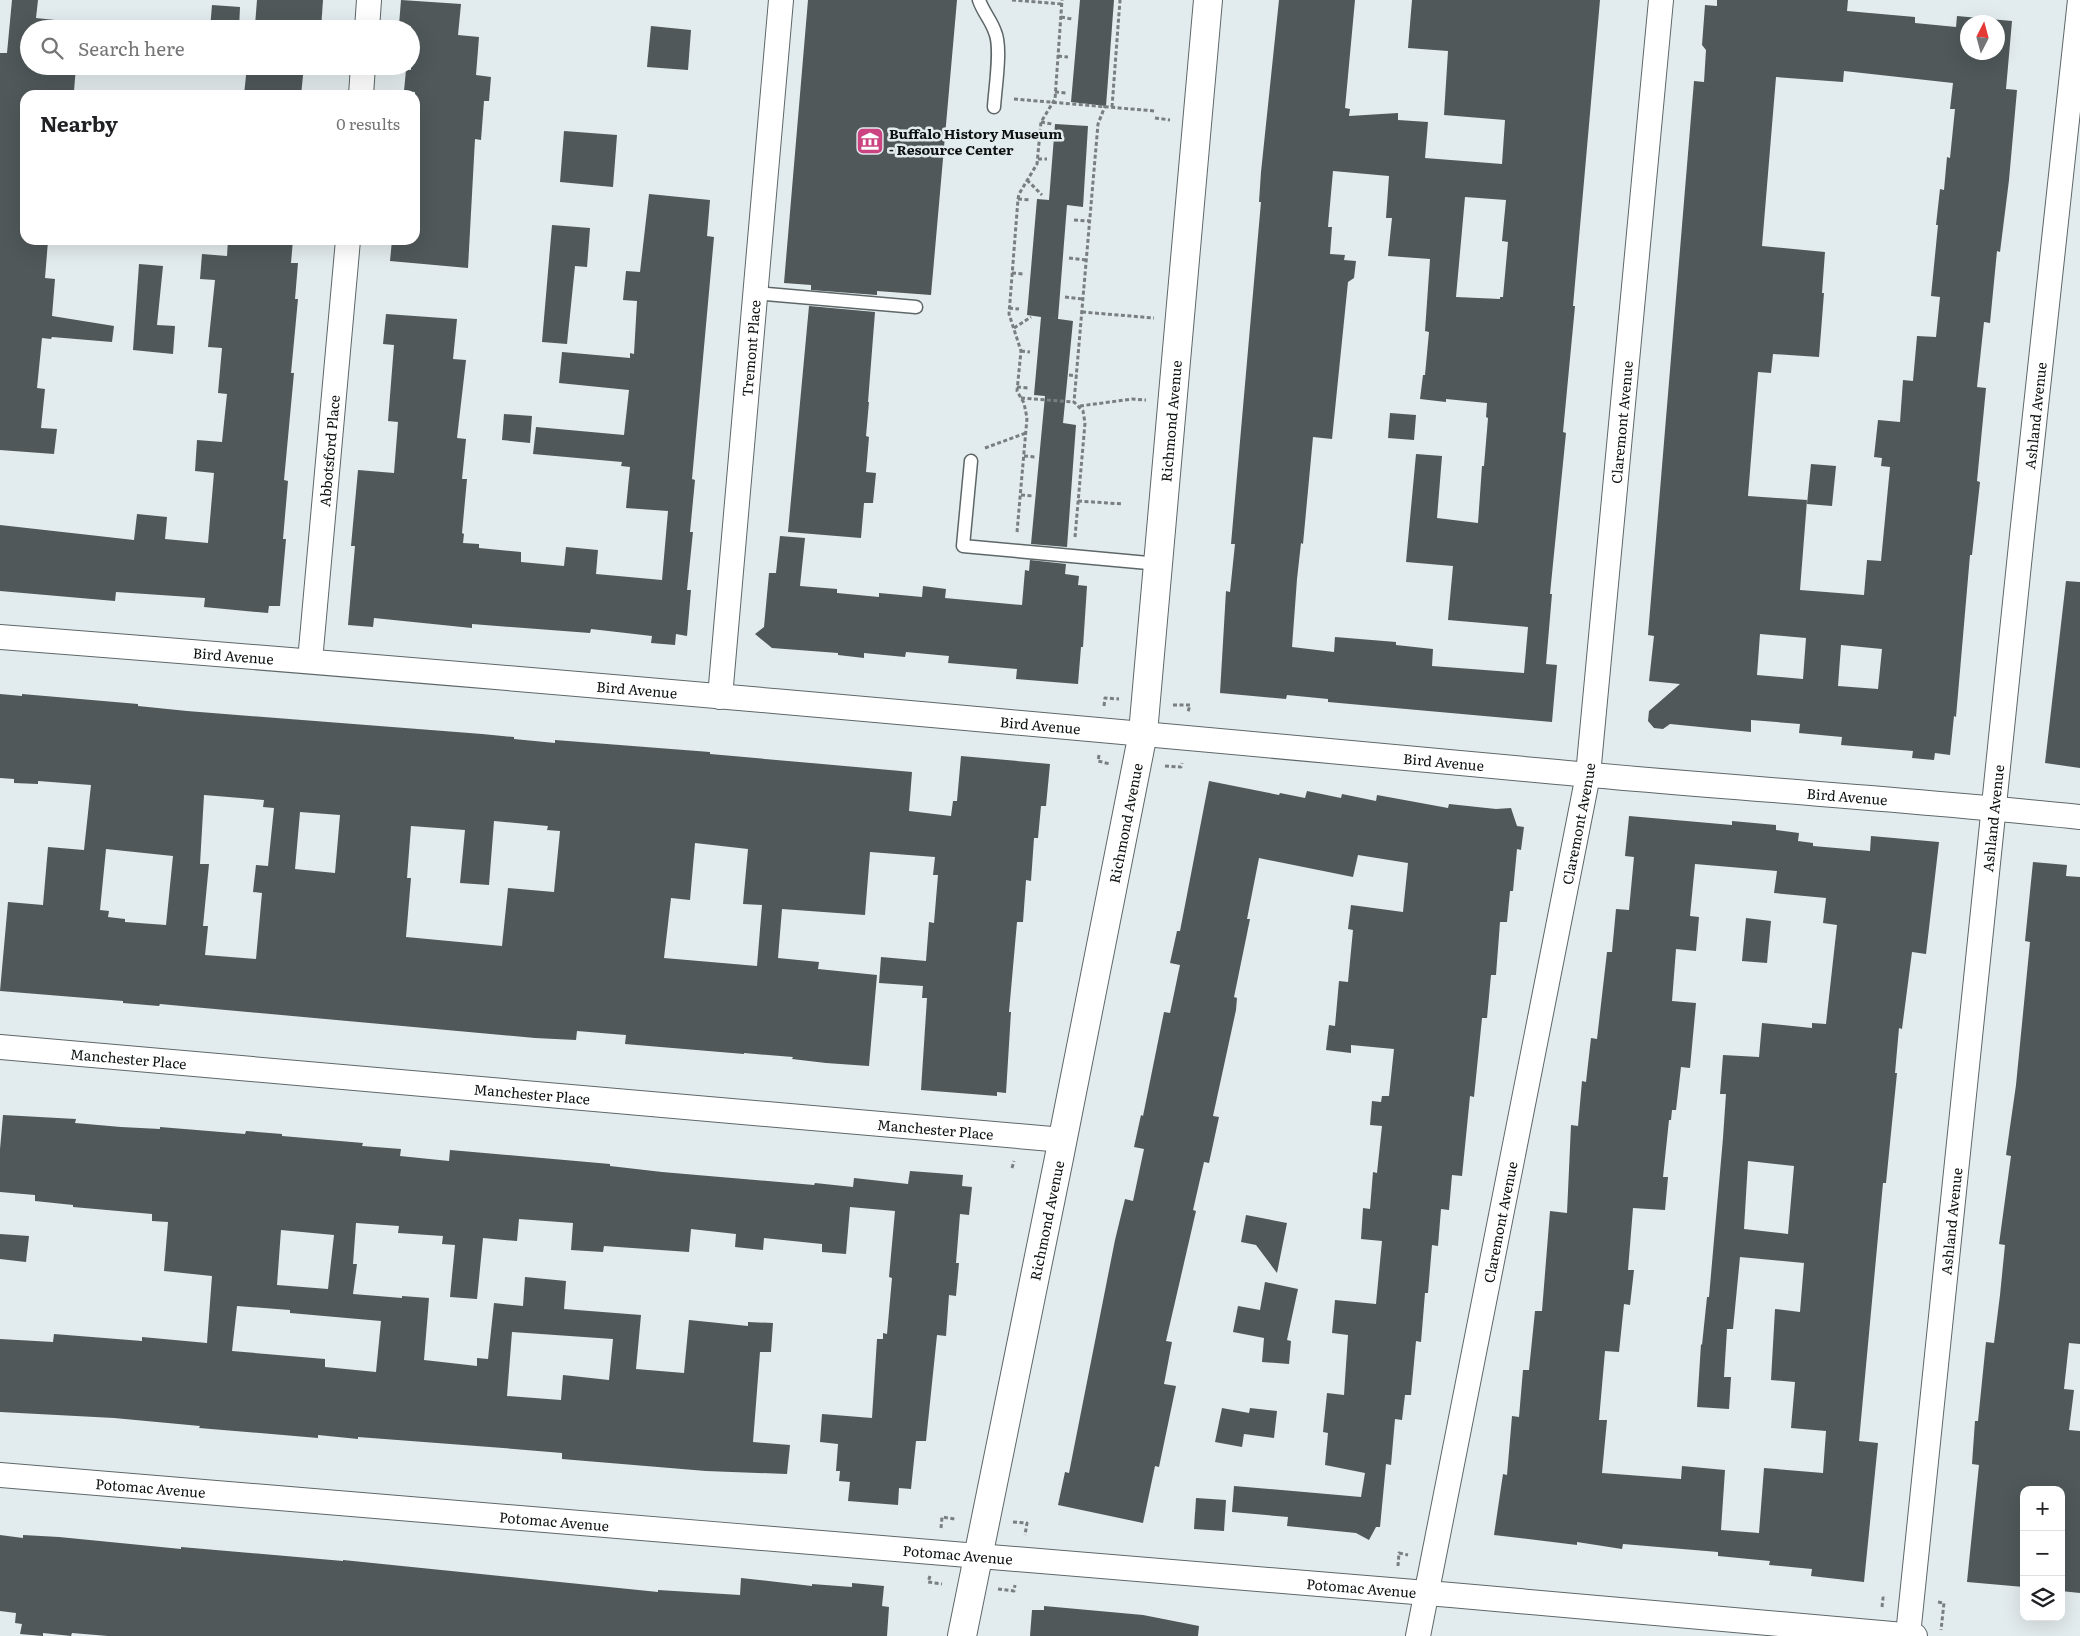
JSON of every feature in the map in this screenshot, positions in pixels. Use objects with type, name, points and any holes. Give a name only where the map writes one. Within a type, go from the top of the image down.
[{"type":"street","points":[[368,20],[369,0]]},
{"type":"street","name":"Tremont Place","points":[[720,697],[781,0]]},
{"type":"street","name":"Richmond Avenue","points":[[962,1636],[1063,1140],[1143,733],[1208,0]]},
{"type":"street","name":"Claremont Avenue","points":[[1418,1636],[1588,774],[1661,0]]},
{"type":"street","name":"Ashland Avenue","points":[[1908,1635],[2022,535],[2080,0]]},
{"type":"street","points":[[361,90],[362,75]]},
{"type":"street","name":"Abbotsford Place","points":[[310,661],[348,245]]},
{"type":"street","name":"Bird Avenue","points":[[0,637],[310,661],[1143,733],[2080,817]]},
{"type":"street","name":"Manchester Place","points":[[0,1046],[1063,1140]]},
{"type":"street","name":"Potomac Avenue","points":[[0,1475],[1426,1593],[1915,1636]]},
{"type":"lane","points":[[979,0],[982,11],[996,33],[998,60],[994,108]]},
{"type":"lane","points":[[755,293],[916,307]]},
{"type":"lane","points":[[971,461],[963,546],[1159,564]]},
{"type":"path","points":[[1012,0],[1062,2],[1053,102],[1041,122],[1037,164],[1019,194],[1018,199],[1009,314],[1021,351],[1017,391],[1022,398],[1027,418],[1017,536]]},
{"type":"path","points":[[1112,107],[1120,0]]},
{"type":"path","points":[[1061,17],[1072,18]]},
{"type":"path","points":[[1058,56],[1068,56]]},
{"type":"path","points":[[1055,92],[1066,93]]},
{"type":"path","points":[[1010,98],[1156,111]]},
{"type":"path","points":[[1074,402],[1096,145],[1099,117],[1104,106]]},
{"type":"path","points":[[1155,118],[1174,120]]},
{"type":"path","points":[[1041,122],[1052,124]]},
{"type":"path","points":[[1090,145],[1096,145]]},
{"type":"path","points":[[1038,158],[1046,160]]},
{"type":"path","points":[[1027,180],[1042,195]]},
{"type":"path","points":[[1086,182],[1093,182]]},
{"type":"path","points":[[1018,199],[1031,200]]},
{"type":"path","points":[[1074,220],[1090,221]]},
{"type":"path","points":[[1069,258],[1086,260]]},
{"type":"path","points":[[1012,273],[1023,274]]},
{"type":"path","points":[[1065,297],[1083,299]]},
{"type":"path","points":[[1009,308],[1019,309]]},
{"type":"path","points":[[1082,312],[1158,318]]},
{"type":"path","points":[[1014,328],[1031,317]]},
{"type":"path","points":[[1073,338],[1080,338]]},
{"type":"path","points":[[1021,351],[1030,352]]},
{"type":"path","points":[[1069,375],[1076,376]]},
{"type":"path","points":[[1017,387],[1028,388]]},
{"type":"path","points":[[1022,398],[1074,402],[1080,406],[1085,423],[1075,545]]},
{"type":"path","points":[[1080,406],[1132,399],[1145,400]]},
{"type":"path","points":[[986,447],[1026,433]]},
{"type":"path","points":[[1077,441],[1083,442]]},
{"type":"path","points":[[1024,456],[1035,457]]},
{"type":"path","points":[[1074,480],[1080,480]]},
{"type":"path","points":[[1020,495],[1033,496]]},
{"type":"path","points":[[1078,501],[1123,504]]},
{"type":"path","points":[[1070,518],[1077,519]]},
{"type":"path","points":[[1105,698],[1118,699]]},
{"type":"path","points":[[1172,705],[1190,705]]},
{"type":"path","points":[[1098,761],[1111,764]]},
{"type":"path","points":[[1163,766],[1181,767]]},
{"type":"path","points":[[941,1528],[942,1517],[955,1519]]},
{"type":"path","points":[[1010,1522],[1027,1523],[1025,1535]]},
{"type":"path","points":[[1398,1566],[1399,1554],[1409,1555]]},
{"type":"path","points":[[928,1582],[942,1584]]},
{"type":"path","points":[[992,1589],[1014,1591]]},
{"type":"path","points":[[1882,1612],[1883,1598]]},
{"type":"path","points":[[1940,1636],[1944,1603]]},
{"type":"building","points":[[12,0],[38,0],[36,18],[55,20],[20,20],[20,75],[75,75],[74,90],[20,90],[20,245],[48,245],[45,278],[55,279],[52,316],[114,326],[112,342],[52,337],[51,339],[42,338],[37,388],[45,389],[41,428],[57,429],[54,454],[0,450],[0,53],[7,53]]},
{"type":"building","points":[[257,0],[323,0],[322,20],[255,20]]},
{"type":"building","points":[[401,0],[461,4],[458,35],[479,37],[476,75],[491,77],[489,101],[484,101],[481,140],[475,139],[468,268],[390,261],[392,245],[420,245],[420,90],[404,90],[406,75],[420,75],[420,20],[399,20]]},
{"type":"building","name":"Buffalo History Museum - Resource Center","points":[[808,0],[957,0],[931,295],[877,291],[877,295],[811,290],[811,285],[784,283]]},
{"type":"building","points":[[1080,0],[1114,0],[1106,106],[1071,102]]},
{"type":"building","points":[[1279,0],[1355,0],[1345,108],[1350,109],[1349,116],[1398,113],[1398,120],[1428,122],[1425,158],[1502,164],[1505,120],[1444,115],[1448,51],[1408,48],[1412,0],[1600,0],[1563,432],[1566,433],[1550,594],[1552,594],[1546,664],[1557,665],[1552,722],[1328,702],[1328,699],[1287,695],[1286,699],[1220,693],[1226,591],[1230,592],[1235,544],[1231,544],[1261,202],[1259,202]],"holes":[[[1333,171],[1389,176],[1386,218],[1392,218],[1388,256],[1430,259],[1425,331],[1429,332],[1425,375],[1423,375],[1420,399],[1446,402],[1446,399],[1487,403],[1486,417],[1488,418],[1478,523],[1437,518],[1442,456],[1416,454],[1406,562],[1453,566],[1448,620],[1528,627],[1524,673],[1432,666],[1433,649],[1396,645],[1396,642],[1335,637],[1334,652],[1292,647],[1297,579],[1301,543],[1303,544],[1313,437],[1332,439],[1348,282],[1354,278],[1356,261],[1344,260],[1345,255],[1330,254],[1332,227],[1328,227]],[[1465,197],[1506,200],[1502,241],[1508,242],[1503,297],[1500,297],[1500,299],[1456,297]]]},
{"type":"building","points":[[1717,0],[1848,0],[1847,11],[1915,17],[1915,23],[1956,27],[1957,16],[1960,16],[1960,60],[2005,60],[2005,20],[2012,21],[2006,89],[2017,90],[2000,252],[1997,251],[1990,323],[1984,322],[1977,387],[1986,388],[1977,481],[1980,482],[1972,555],[1970,555],[1956,717],[1954,716],[1950,755],[1935,753],[1934,760],[1912,758],[1913,751],[1841,745],[1842,737],[1799,733],[1800,724],[1751,720],[1751,732],[1670,724],[1663,729],[1654,728],[1648,721],[1649,711],[1680,684],[1649,681],[1654,636],[1648,635],[1694,81],[1704,82],[1706,50],[1702,45],[1705,5],[1717,6]],"holes":[[[1844,71],[1953,83],[1950,109],[1955,109],[1950,158],[1947,157],[1944,190],[1940,189],[1936,225],[1938,225],[1931,296],[1940,297],[1936,337],[1917,336],[1913,381],[1903,380],[1900,422],[1878,420],[1874,457],[1882,458],[1881,466],[1890,467],[1881,561],[1867,560],[1864,595],[1800,590],[1807,500],[1748,496],[1758,372],[1771,373],[1773,354],[1819,357],[1824,293],[1822,293],[1825,252],[1762,246],[1776,77],[1843,82]],[[1760,634],[1806,638],[1803,679],[1757,675]],[[1841,645],[1882,649],[1878,689],[1838,686]]]},
{"type":"building","points":[[212,5],[240,7],[239,20],[211,20]]},
{"type":"building","points":[[651,26],[691,30],[688,70],[647,67]]},
{"type":"building","points":[[246,75],[303,75],[302,90],[245,90]]},
{"type":"building","points":[[1055,124],[1088,126],[1083,207],[1067,205],[1058,319],[1073,321],[1063,423],[1076,425],[1067,547],[1031,544],[1045,396],[1034,395],[1041,317],[1027,315],[1037,199],[1049,200]]},
{"type":"building","points":[[564,131],[617,135],[613,187],[560,182]]},
{"type":"building","points":[[649,194],[710,200],[707,236],[714,237],[692,479],[695,480],[690,532],[693,532],[687,590],[691,590],[687,636],[676,634],[675,645],[651,643],[652,636],[591,629],[590,633],[472,624],[472,628],[374,618],[373,627],[348,625],[355,546],[351,546],[358,470],[394,473],[398,422],[388,421],[394,345],[383,344],[386,314],[457,319],[453,359],[466,360],[457,438],[466,439],[462,479],[467,479],[462,533],[464,534],[463,543],[479,544],[479,548],[521,552],[521,562],[564,566],[566,547],[598,550],[596,574],[662,580],[668,511],[626,508],[630,467],[621,466],[622,462],[533,454],[536,427],[624,435],[629,390],[559,383],[562,352],[630,358],[630,353],[634,354],[637,301],[623,300],[626,271],[640,272]]},
{"type":"building","points":[[552,225],[590,228],[587,267],[575,266],[567,344],[542,342]]},
{"type":"building","points":[[228,245],[293,245],[291,263],[298,263],[295,299],[298,299],[291,373],[294,373],[284,480],[288,481],[283,539],[286,539],[280,606],[269,606],[268,613],[204,607],[205,598],[116,592],[115,601],[0,591],[0,525],[134,540],[137,514],[167,517],[165,539],[208,543],[214,473],[195,471],[197,440],[222,442],[227,394],[218,393],[222,348],[208,347],[215,280],[200,279],[202,254],[227,256]]},
{"type":"building","points":[[139,264],[163,266],[157,325],[175,326],[173,354],[133,350]]},
{"type":"building","points":[[809,306],[875,312],[866,436],[869,437],[866,472],[876,473],[873,503],[864,503],[861,538],[788,532]]},
{"type":"building","points":[[1390,413],[1416,415],[1414,440],[1388,438]]},
{"type":"building","points":[[504,414],[532,416],[530,443],[502,440]]},
{"type":"building","points":[[1811,464],[1836,466],[1832,506],[1807,504]]},
{"type":"building","points":[[780,536],[805,538],[800,586],[837,589],[837,593],[879,597],[879,593],[922,597],[923,586],[946,589],[945,598],[1022,605],[1025,570],[1029,571],[1030,560],[1066,564],[1065,574],[1079,576],[1078,585],[1087,586],[1083,647],[1081,647],[1078,684],[1016,679],[1017,669],[948,663],[949,656],[906,652],[905,657],[864,653],[864,658],[838,655],[838,653],[772,648],[755,634],[764,627],[769,573],[776,573]]},
{"type":"building","points":[[2066,581],[2080,582],[2080,768],[2045,763]]},
{"type":"building","points":[[0,694],[22,696],[22,694],[138,704],[138,706],[187,711],[482,734],[555,743],[555,740],[710,752],[710,754],[912,772],[909,811],[951,816],[953,801],[957,801],[961,756],[1050,764],[1046,806],[1041,806],[1038,838],[1034,838],[1031,881],[1026,880],[1023,922],[1017,922],[1009,1012],[1011,1012],[1006,1093],[997,1092],[997,1096],[921,1090],[927,998],[922,998],[923,986],[879,983],[881,957],[926,961],[929,922],[934,923],[938,875],[933,875],[935,857],[870,852],[865,915],[782,909],[778,958],[819,962],[818,969],[877,975],[869,1066],[826,1063],[792,1059],[793,1057],[625,1044],[626,1035],[577,1031],[576,1040],[535,1038],[0,991],[8,902],[43,905],[48,847],[84,850],[91,785],[38,781],[38,784],[14,783],[14,779],[0,778]],"holes":[[[204,795],[264,800],[263,807],[274,808],[268,866],[256,865],[253,892],[262,893],[256,959],[205,955],[208,926],[203,926],[209,864],[200,864]],[[300,812],[340,815],[335,873],[295,869]],[[494,821],[548,826],[547,830],[560,831],[554,892],[508,888],[502,946],[406,937],[411,878],[407,878],[411,826],[465,830],[460,883],[489,885]],[[695,843],[748,849],[743,904],[762,905],[757,966],[664,958],[671,898],[690,900]],[[106,849],[173,856],[166,925],[125,922],[125,919],[108,917],[109,911],[100,910]]]},
{"type":"building","points":[[1209,781],[1279,795],[1280,793],[1305,798],[1307,791],[1341,798],[1342,794],[1376,801],[1377,795],[1448,808],[1449,804],[1496,809],[1511,808],[1517,826],[1524,827],[1521,850],[1517,849],[1513,891],[1510,891],[1507,922],[1500,922],[1496,975],[1491,975],[1487,1018],[1482,1018],[1474,1097],[1470,1096],[1462,1176],[1452,1175],[1449,1210],[1441,1209],[1438,1246],[1432,1245],[1428,1293],[1425,1293],[1421,1342],[1416,1341],[1411,1395],[1405,1395],[1402,1420],[1395,1419],[1391,1465],[1386,1464],[1380,1527],[1376,1527],[1369,1540],[1356,1533],[1287,1526],[1288,1517],[1232,1512],[1234,1486],[1361,1497],[1365,1473],[1325,1465],[1328,1433],[1323,1432],[1327,1393],[1344,1395],[1348,1335],[1332,1333],[1335,1300],[1376,1304],[1382,1241],[1361,1239],[1363,1208],[1370,1209],[1373,1172],[1377,1173],[1382,1126],[1370,1125],[1372,1101],[1381,1102],[1382,1096],[1389,1096],[1394,1049],[1351,1045],[1351,1053],[1326,1050],[1329,1025],[1335,1026],[1339,981],[1348,982],[1353,930],[1348,929],[1351,905],[1403,912],[1408,863],[1358,855],[1353,877],[1259,858],[1247,919],[1250,919],[1234,997],[1237,998],[1236,1010],[1213,1116],[1219,1117],[1209,1163],[1204,1162],[1193,1210],[1196,1211],[1166,1341],[1172,1342],[1164,1384],[1176,1386],[1159,1467],[1155,1466],[1143,1523],[1058,1505],[1065,1472],[1069,1473],[1115,1240],[1125,1199],[1133,1201],[1144,1149],[1134,1147],[1141,1115],[1143,1116],[1164,1012],[1170,1013],[1180,965],[1170,963],[1177,931],[1180,931]]},
{"type":"building","points":[[1629,816],[1732,825],[1732,821],[1776,825],[1776,830],[1799,833],[1798,841],[1813,843],[1813,846],[1870,851],[1871,836],[1939,842],[1926,954],[1912,952],[1902,1029],[1899,1028],[1895,1073],[1897,1073],[1886,1183],[1883,1183],[1859,1441],[1878,1443],[1864,1582],[1811,1576],[1812,1569],[1769,1565],[1770,1561],[1718,1556],[1718,1552],[1623,1544],[1622,1549],[1577,1542],[1577,1545],[1494,1535],[1503,1474],[1507,1475],[1512,1416],[1519,1417],[1523,1370],[1529,1370],[1535,1311],[1542,1311],[1550,1211],[1567,1213],[1571,1125],[1578,1126],[1582,1081],[1586,1082],[1591,1038],[1597,1039],[1607,952],[1612,952],[1616,909],[1629,910],[1634,857],[1625,856]],"holes":[[[1695,864],[1777,871],[1774,893],[1826,898],[1823,923],[1837,925],[1826,1024],[1812,1023],[1812,1028],[1762,1023],[1759,1057],[1723,1055],[1720,1094],[1726,1094],[1723,1138],[1709,1297],[1707,1297],[1701,1344],[1697,1407],[1729,1409],[1731,1377],[1724,1377],[1727,1329],[1733,1329],[1740,1257],[1804,1263],[1800,1312],[1775,1309],[1771,1380],[1795,1382],[1791,1428],[1826,1431],[1823,1473],[1764,1468],[1759,1533],[1721,1530],[1725,1470],[1682,1466],[1681,1479],[1602,1473],[1607,1420],[1599,1420],[1605,1351],[1619,1352],[1624,1304],[1630,1305],[1634,1270],[1628,1270],[1633,1208],[1665,1210],[1668,1177],[1663,1177],[1669,1120],[1671,1120],[1672,1110],[1676,1110],[1681,1067],[1690,1068],[1696,1003],[1672,1001],[1676,949],[1696,951],[1699,917],[1690,916]],[[1748,1161],[1794,1166],[1788,1234],[1744,1229]]]},
{"type":"building","points":[[2033,862],[2067,865],[2066,876],[2080,877],[2080,1344],[2069,1343],[2064,1389],[2074,1390],[2069,1430],[2080,1431],[2080,1593],[2065,1591],[2065,1486],[2020,1486],[2020,1587],[1967,1582],[1979,1465],[1972,1464],[1975,1421],[1978,1421],[1986,1342],[1994,1343],[2005,1245],[1999,1244],[2011,1156],[2006,1155],[2016,1085],[2030,942],[2025,941]]},
{"type":"building","points":[[1746,918],[1771,921],[1767,963],[1742,961]]},
{"type":"building","points":[[3,1115],[76,1119],[75,1123],[121,1127],[160,1129],[160,1127],[245,1134],[246,1131],[282,1134],[282,1136],[363,1143],[362,1146],[401,1149],[400,1156],[449,1161],[450,1150],[610,1164],[610,1166],[662,1172],[853,1187],[854,1178],[908,1184],[910,1171],[963,1175],[962,1186],[972,1187],[969,1215],[960,1214],[956,1263],[959,1263],[956,1296],[949,1295],[946,1336],[937,1335],[926,1441],[916,1441],[911,1489],[899,1488],[898,1505],[848,1501],[850,1482],[839,1481],[840,1471],[836,1471],[838,1444],[820,1442],[822,1414],[872,1418],[877,1339],[883,1339],[883,1333],[887,1334],[892,1278],[889,1277],[895,1211],[850,1207],[846,1254],[822,1252],[822,1244],[764,1238],[763,1250],[735,1247],[736,1234],[691,1229],[689,1252],[604,1246],[603,1252],[571,1250],[573,1223],[519,1219],[517,1241],[483,1238],[477,1299],[450,1297],[455,1245],[442,1244],[443,1236],[398,1233],[399,1226],[356,1223],[353,1264],[357,1264],[353,1294],[429,1298],[424,1360],[477,1366],[477,1358],[488,1359],[494,1303],[523,1306],[525,1277],[566,1281],[564,1309],[641,1315],[636,1369],[684,1373],[689,1320],[748,1326],[748,1322],[773,1323],[771,1352],[760,1352],[753,1442],[790,1445],[787,1474],[706,1471],[562,1459],[562,1453],[503,1448],[358,1437],[358,1439],[318,1435],[318,1438],[199,1428],[200,1426],[114,1418],[0,1412],[0,1339],[53,1342],[54,1334],[142,1341],[142,1337],[207,1343],[212,1276],[164,1271],[168,1222],[152,1221],[152,1214],[73,1207],[73,1205],[35,1201],[35,1195],[0,1192],[0,1149]],"holes":[[[281,1230],[334,1235],[328,1289],[277,1285]],[[237,1306],[290,1310],[290,1313],[381,1321],[376,1372],[325,1367],[325,1359],[232,1351]],[[512,1332],[613,1339],[609,1380],[563,1375],[561,1400],[507,1396]]]},
{"type":"building","points":[[1246,1215],[1287,1223],[1277,1273],[1256,1245],[1241,1242]]},
{"type":"building","points":[[0,1234],[29,1236],[26,1262],[0,1259]]},
{"type":"building","points":[[1265,1282],[1298,1289],[1287,1340],[1291,1341],[1289,1364],[1262,1362],[1264,1338],[1233,1332],[1238,1306],[1260,1310]]},
{"type":"building","points":[[1222,1408],[1249,1413],[1250,1408],[1277,1411],[1274,1438],[1244,1434],[1242,1447],[1215,1442]]},
{"type":"building","points":[[1196,1498],[1226,1500],[1224,1531],[1194,1529]]},
{"type":"building","points":[[0,1535],[23,1538],[23,1535],[59,1537],[181,1549],[181,1547],[343,1560],[658,1592],[658,1590],[740,1595],[741,1578],[812,1586],[812,1584],[852,1587],[852,1583],[884,1586],[882,1606],[889,1607],[887,1636],[108,1636],[72,1633],[71,1636],[43,1633],[43,1636],[20,1634],[22,1624],[15,1623],[16,1613],[0,1611]]},
{"type":"building","points":[[1044,1606],[1143,1615],[1199,1626],[1198,1636],[1030,1636],[1032,1610],[1044,1610]]},
{"type":"place","name":"Buffalo History Museum - Resource Center","points":[[870,141]]}]
